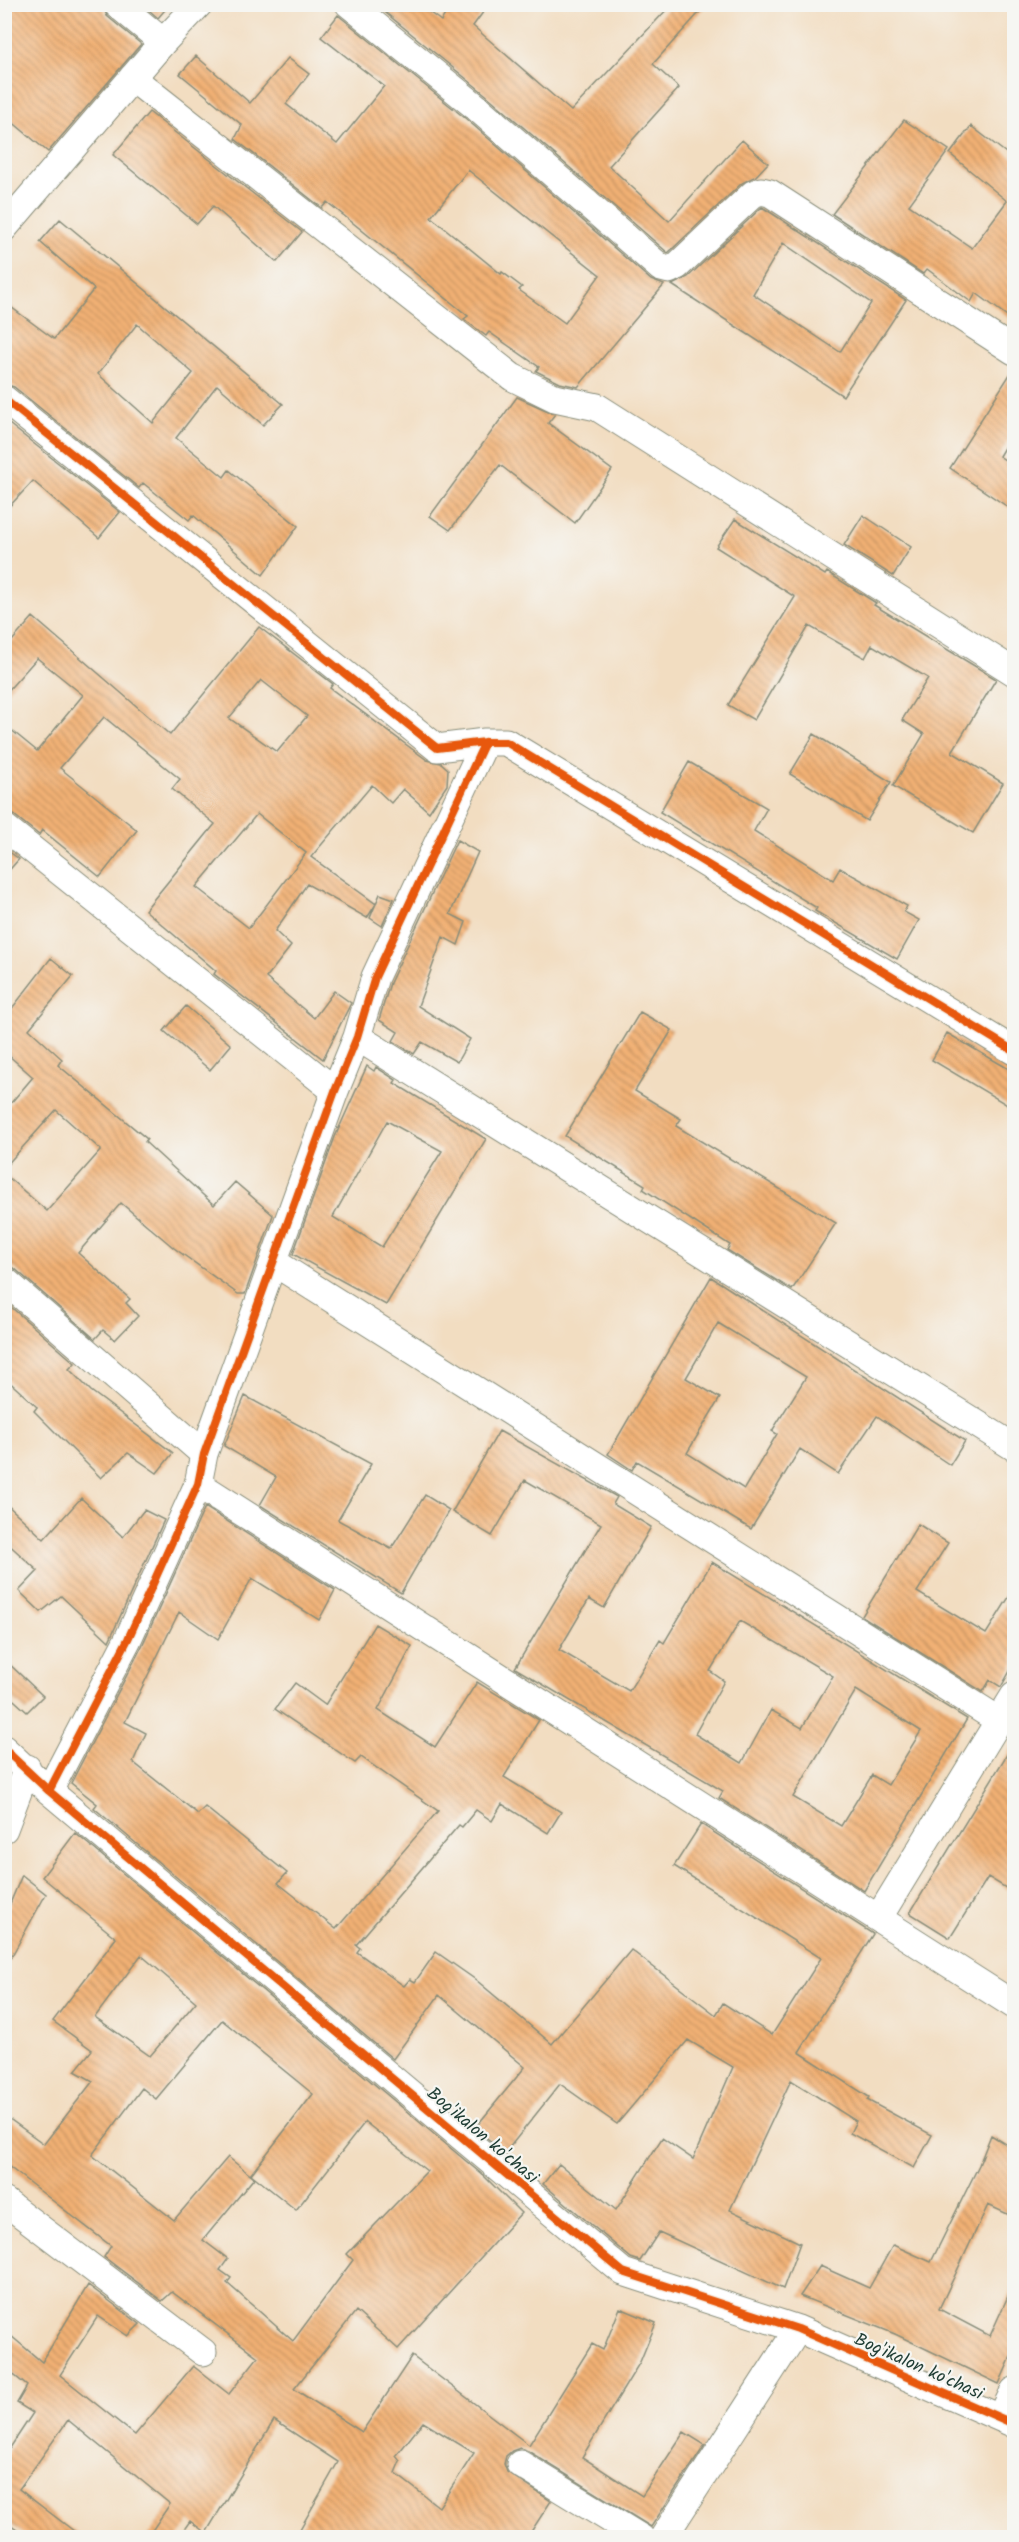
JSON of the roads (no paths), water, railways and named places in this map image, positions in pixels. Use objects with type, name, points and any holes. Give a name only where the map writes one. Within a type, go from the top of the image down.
[{"type":"street","points":[[117,4],[163,42]]},
{"type":"street","points":[[4,228],[163,42],[199,4]]},
{"type":"street","points":[[349,4],[475,106],[661,268],[669,270],[677,266],[753,194],[761,191],[770,193],[1014,351]]},
{"type":"street","points":[[132,78],[512,377],[555,398],[597,407],[1014,672]]},
{"type":"street","points":[[4,399],[437,748],[485,742],[506,742],[1014,1051]]},
{"type":"street","points":[[49,1791],[128,1639],[198,1484],[204,1454],[275,1263],[335,1091],[357,1037],[375,977],[485,742]]},
{"type":"street","points":[[4,827],[335,1091]]},
{"type":"street","points":[[357,1037],[1014,1447]]},
{"type":"street","points":[[275,1263],[1000,1721]]},
{"type":"street","points":[[4,1280],[204,1454]]},
{"type":"street","points":[[198,1484],[1014,2005]]},
{"type":"street","points":[[879,1917],[1014,1696]]},
{"type":"street","name":"Bog'ikalon ko'chasi","points":[[4,1749],[27,1768],[49,1791],[623,2272],[798,2329],[1008,2421]]},
{"type":"street","points":[[4,1829],[27,1768]]},
{"type":"street","points":[[4,2201],[203,2352]]},
{"type":"street","points":[[663,2538],[798,2329]]},
{"type":"street","points":[[1008,2421],[1014,2391]]},
{"type":"street","points":[[520,2464],[641,2538]]}]
